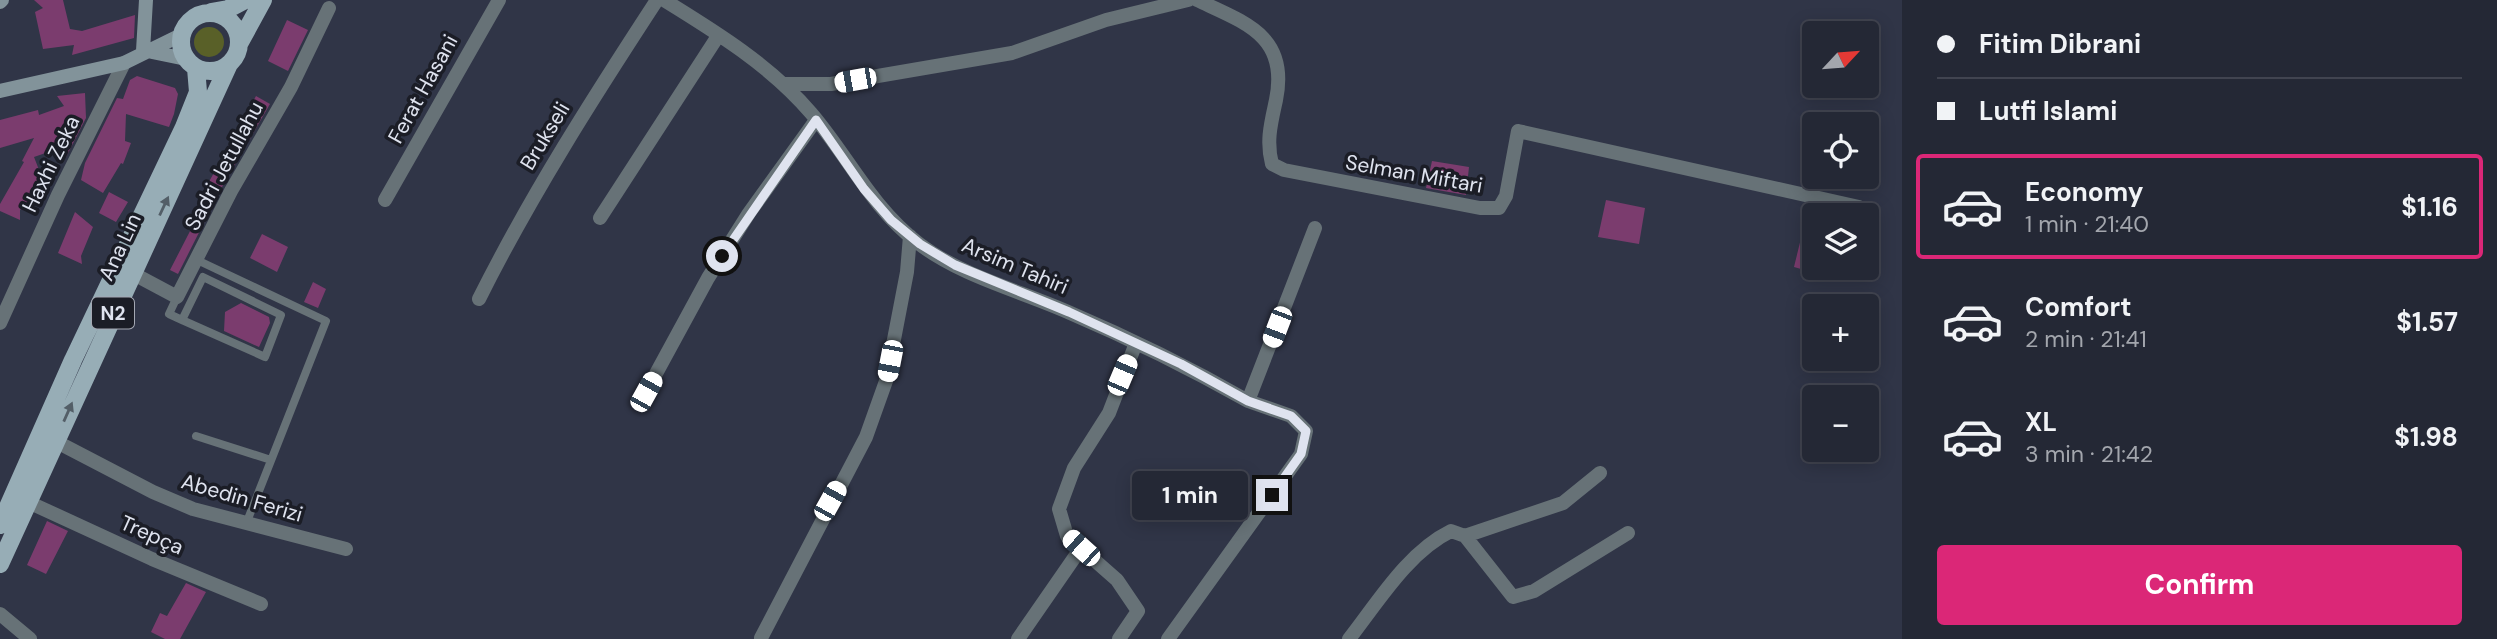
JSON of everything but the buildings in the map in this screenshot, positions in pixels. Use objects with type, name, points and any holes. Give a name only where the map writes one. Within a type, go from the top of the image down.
[{"type":"main road","points":[[181,35],[192,18],[228,9],[245,0]]},
{"type":"main road","name":"N2","points":[[229,64],[263,0]]},
{"type":"main road","points":[[211,12],[230,20],[237,31],[239,44]]},
{"type":"main road","name":"N2","points":[[181,35],[181,47],[191,63]]},
{"type":"main road","points":[[191,63],[213,71],[229,64]]},
{"type":"main road","name":"Ana Lin","points":[[0,525],[73,360],[184,127],[198,92],[191,63]]},
{"type":"main road","name":"Ana Lin","points":[[0,564],[229,64]]},
{"type":"street","points":[[143,51],[146,0]]},
{"type":"street","name":"Ferat Hasani","points":[[385,200],[499,0]]},
{"type":"street","name":"Brukseli","points":[[479,299],[511,236],[562,147],[657,0]]},
{"type":"street","name":"Arsim Tahiri","points":[[664,0],[768,70],[783,84],[816,120],[864,189],[909,236],[955,265],[1136,343],[1248,401],[1291,416],[1306,431],[1301,454],[1168,639]]},
{"type":"street","points":[[783,84],[831,84],[1012,53],[1106,20],[1188,0]]},
{"type":"street","name":"Selman Miftari","points":[[1197,0],[1259,33],[1276,52],[1278,89],[1267,144],[1272,164],[1284,170],[1480,208],[1499,208],[1506,197],[1518,131],[1837,203]]},
{"type":"street","name":"Sadri Jetullahu","points":[[177,297],[231,191],[291,87],[329,8]]},
{"type":"street","points":[[0,91],[124,63],[143,51],[181,35]]},
{"type":"street","points":[[600,218],[718,36]]},
{"type":"street","points":[[143,51],[191,63]]},
{"type":"street","name":"Haxhi Zeka","points":[[0,323],[58,195],[124,63]]},
{"type":"street","points":[[646,392],[708,278],[749,213],[816,120]]},
{"type":"street","points":[[1248,401],[1315,228]]},
{"type":"street","points":[[761,638],[866,437],[886,381],[907,272],[909,236]]},
{"type":"street","points":[[132,273],[177,297]]},
{"type":"street","points":[[1119,639],[1138,611],[1116,580],[1067,536],[1059,509],[1074,468],[1109,413],[1136,343]]},
{"type":"street","name":"Abedin Ferizi","points":[[55,442],[153,492],[193,509],[346,550]]},
{"type":"street","points":[[1465,536],[1563,503],[1600,472]]},
{"type":"street","name":"Trepça","points":[[28,502],[152,559],[261,604]]},
{"type":"street","points":[[1349,639],[1414,558],[1434,539],[1451,531],[1465,536],[1513,597],[1543,586],[1628,533]]},
{"type":"street","points":[[1018,639],[1081,548]]},
{"type":"street","points":[[0,614],[30,639]]},
{"type":"lane","points":[[197,260],[326,321],[245,524]]},
{"type":"lane","points":[[177,297],[169,314],[182,320],[265,358],[281,315],[203,277],[182,320]]},
{"type":"lane","points":[[196,436],[271,460]]},
{"type":"green space","points":[[209,27],[220,31],[224,42],[220,53],[209,57],[198,53],[194,42],[198,31]]},
{"type":"route","points":[[722,256],[749,213],[816,120],[864,189],[891,220],[920,244],[955,265],[1069,312],[1181,364],[1248,401],[1291,416],[1306,431],[1301,454],[1272,495]]}]
